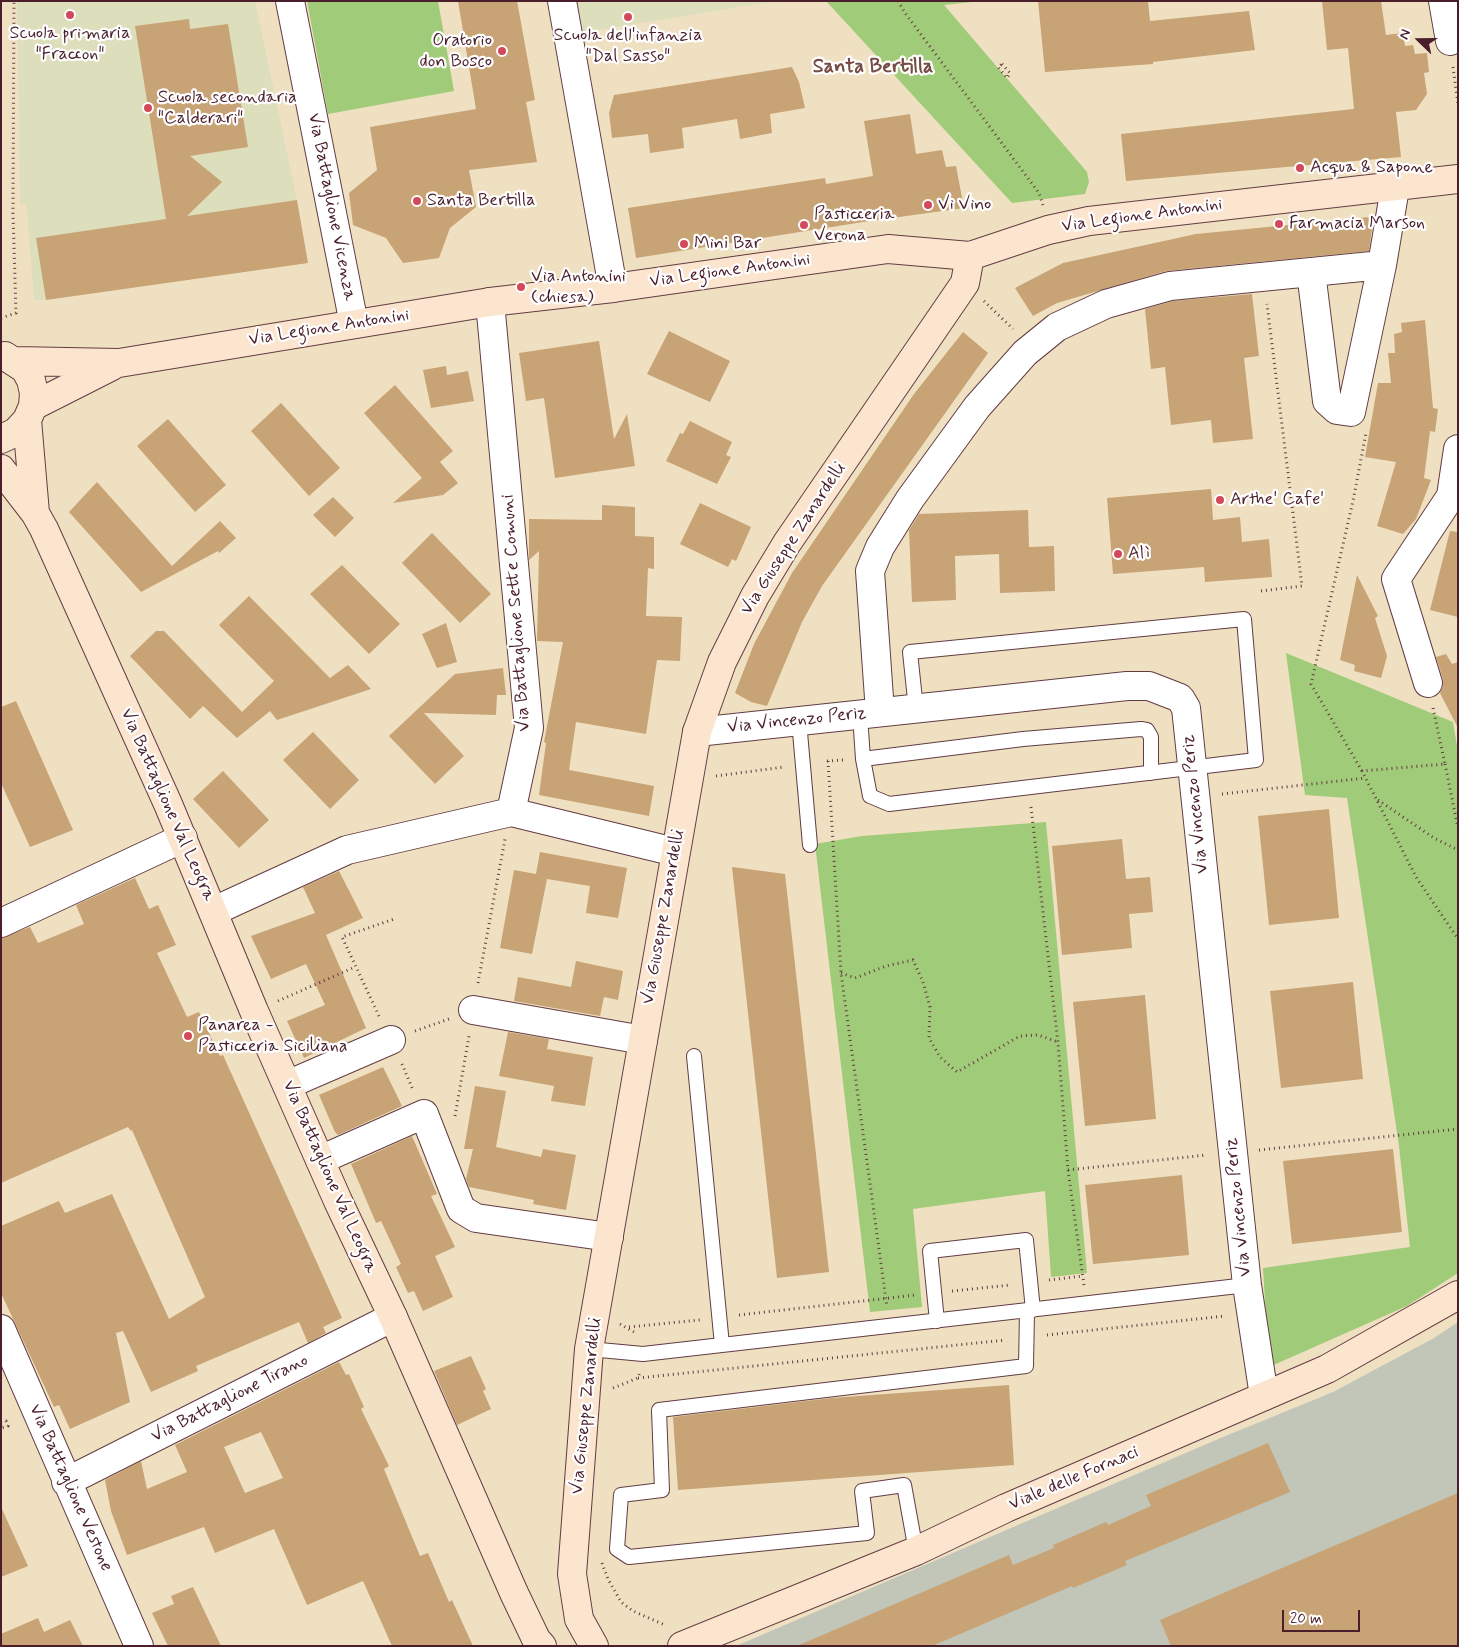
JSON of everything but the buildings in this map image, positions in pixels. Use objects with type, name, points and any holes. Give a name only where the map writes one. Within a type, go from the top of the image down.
[{"type":"street","name":"Via Battaglione Vicenza","points":[[290,1],[354,324]]},
{"type":"street","points":[[562,1],[613,288]]},
{"type":"street","points":[[1443,1],[1450,42]]},
{"type":"street","name":"Via Legione Antonini","points":[[6,353],[119,363],[490,302],[613,288],[888,250],[968,269],[1048,230],[1089,221],[1203,206],[1394,188],[1458,179]]},
{"type":"street","points":[[1311,272],[1327,401],[1337,410],[1351,412],[1382,265],[1394,188]]},
{"type":"street","points":[[870,714],[870,571],[880,547],[910,499],[977,406],[1032,348],[1057,327],[1106,304],[1170,286],[1382,265]]},
{"type":"street","name":"Via Giuseppe Zanardelli","points":[[594,1646],[579,1619],[572,1574],[589,1349],[697,732],[722,662],[755,596],[787,543],[968,269]]},
{"type":"street","name":"Via Battaglione Sette Comuni","points":[[490,302],[529,728],[511,812]]},
{"type":"street","name":"Via Battaglione Val Leogra","points":[[6,353],[24,369],[31,380],[34,393],[30,413],[35,513]]},
{"type":"street","name":"Via Legione Antonini","points":[[1,439],[16,432],[30,413],[119,363]]},
{"type":"street","points":[[1428,683],[1396,579],[1451,496],[1458,449]]},
{"type":"street","name":"Via Battaglione Val Leogra","points":[[1,469],[35,513],[183,838],[254,1011],[320,1160],[393,1317],[514,1593],[536,1638],[542,1646]]},
{"type":"street","name":"Via Vincenzo Periz","points":[[697,732],[1021,696],[1149,686],[1180,698],[1186,708],[1247,1285],[1264,1396]]},
{"type":"street","points":[[214,911],[347,850],[511,812],[675,852]]},
{"type":"street","points":[[1,923],[183,838]]},
{"type":"street","points":[[473,1010],[643,1040]]},
{"type":"street","points":[[287,1085],[391,1040]]},
{"type":"street","points":[[320,1160],[424,1114],[461,1209],[476,1218],[609,1237]]},
{"type":"street","name":"Viale delle Fornaci","points":[[685,1645],[916,1551],[1006,1508],[1327,1369],[1458,1295]]},
{"type":"street","name":"Via Battaglione Tirano","points":[[66,1482],[393,1317]]},
{"type":"street","name":"Via Battaglione Vestone","points":[[1,1329],[139,1646]]},
{"type":"lane","points":[[870,714],[864,759],[870,796],[889,804],[1256,760],[1244,619],[910,652],[916,709]]},
{"type":"lane","points":[[799,721],[810,845]]},
{"type":"lane","points":[[864,759],[1023,739],[1142,729],[1147,730],[1151,738],[1151,773]]},
{"type":"lane","points":[[694,1056],[722,1345]]},
{"type":"lane","points":[[916,1551],[904,1485],[862,1491],[867,1533],[629,1558],[617,1549],[621,1495],[662,1490],[659,1410],[1026,1366],[1030,1282],[1026,1240],[930,1251],[937,1321]]},
{"type":"lane","points":[[589,1349],[642,1354],[1247,1285]]},
{"type":"path","points":[[1,318],[16,313],[13,213],[14,1]]},
{"type":"path","points":[[898,1],[1039,193],[1048,230]]},
{"type":"path","points":[[1450,42],[1458,104]]},
{"type":"path","points":[[968,269],[1032,348]]},
{"type":"path","points":[[1260,592],[1302,586],[1264,277]]},
{"type":"path","points":[[1367,425],[1353,502],[1311,684],[1378,800],[1416,877],[1458,940]]},
{"type":"path","points":[[1428,683],[1458,828]]},
{"type":"path","points":[[688,777],[714,776],[828,761],[864,759]]},
{"type":"path","points":[[828,761],[841,973],[890,1326]]},
{"type":"path","points":[[1362,771],[1445,764]]},
{"type":"path","points":[[1196,798],[1366,778]]},
{"type":"path","points":[[1029,787],[1058,1043],[1068,1170],[1083,1276],[1085,1304]]},
{"type":"path","points":[[1378,800],[1458,850]]},
{"type":"path","points":[[454,1124],[473,1010],[511,812]]},
{"type":"path","points":[[394,919],[342,938],[424,1114]]},
{"type":"path","points":[[841,973],[855,978],[886,966],[913,960],[923,982],[930,1007],[929,1038],[940,1057],[957,1072],[1020,1036],[1038,1035],[1058,1043]]},
{"type":"path","points":[[254,1011],[355,967]]},
{"type":"path","points":[[391,1040],[473,1010]]},
{"type":"path","points":[[1068,1170],[1458,1128]]},
{"type":"path","points":[[629,1328],[1083,1276]]},
{"type":"path","points":[[609,1391],[615,1386],[638,1378],[1230,1316]]},
{"type":"path","points":[[614,1323],[629,1328],[641,1338],[642,1354],[638,1378]]},
{"type":"path","points":[[1,1422],[6,1421],[8,1426],[1,1428]]},
{"type":"path","points":[[602,1561],[608,1579],[621,1602],[633,1611],[681,1631],[685,1645]]},
{"type":"shaded area","name":"Scuola secondaria \"Calderari\"","points":[[17,1],[255,1],[294,186],[308,263],[46,300],[34,300],[26,204],[20,205]]},
{"type":"shaded area","name":"Scuola dell'infanzia \"Dal Sasso\"","points":[[574,1],[777,1],[580,33]]},
{"type":"shaded area","points":[[1458,1322],[1458,1646],[736,1646],[1223,1437],[1333,1392],[1434,1338]]},
{"type":"green space","points":[[307,1],[438,1],[454,91],[328,114]]},
{"type":"green space","points":[[826,1],[981,1],[944,5],[1087,172],[1089,182],[1085,194],[1012,203]]},
{"type":"green space","points":[[1286,653],[1453,722],[1458,752],[1458,1273],[1407,1306],[1269,1367],[1263,1268],[1410,1247],[1399,1146],[1347,798],[1305,795]]},
{"type":"green space","points":[[1046,822],[1087,1273],[1051,1277],[1045,1191],[913,1209],[922,1307],[870,1312],[815,844],[862,836]]},
{"type":"place","name":"Scuola primaria \"Fraccon\"","points":[[70,15]]},
{"type":"place","name":"Scuola dell'infanzia \"Dal Sasso\"","points":[[628,17]]},
{"type":"place","name":"Oratorio don Bosco","points":[[502,51]]},
{"type":"place","name":"Scuola secondaria \"Calderari\"","points":[[148,108]]},
{"type":"place","name":"Acqua & Sapone","points":[[1300,168]]},
{"type":"place","name":"Santa Bertilla","points":[[417,201]]},
{"type":"place","name":"Vi Vino","points":[[928,205]]},
{"type":"place","name":"Farmacia Marson","points":[[1279,224]]},
{"type":"place","name":"Pasticceria Verona","points":[[804,225]]},
{"type":"place","name":"Mini Bar","points":[[684,244]]},
{"type":"place","name":"Via Antonini (chiesa)","points":[[521,287]]},
{"type":"place","name":"Arthe' Cafe'","points":[[1220,500]]},
{"type":"place","name":"Alì","points":[[1118,554]]},
{"type":"place","name":"Panarea - Pasticceria Siciliana","points":[[188,1036]]},
{"type":"district","name":"Santa Bertilla","points":[[873,68]]}]
